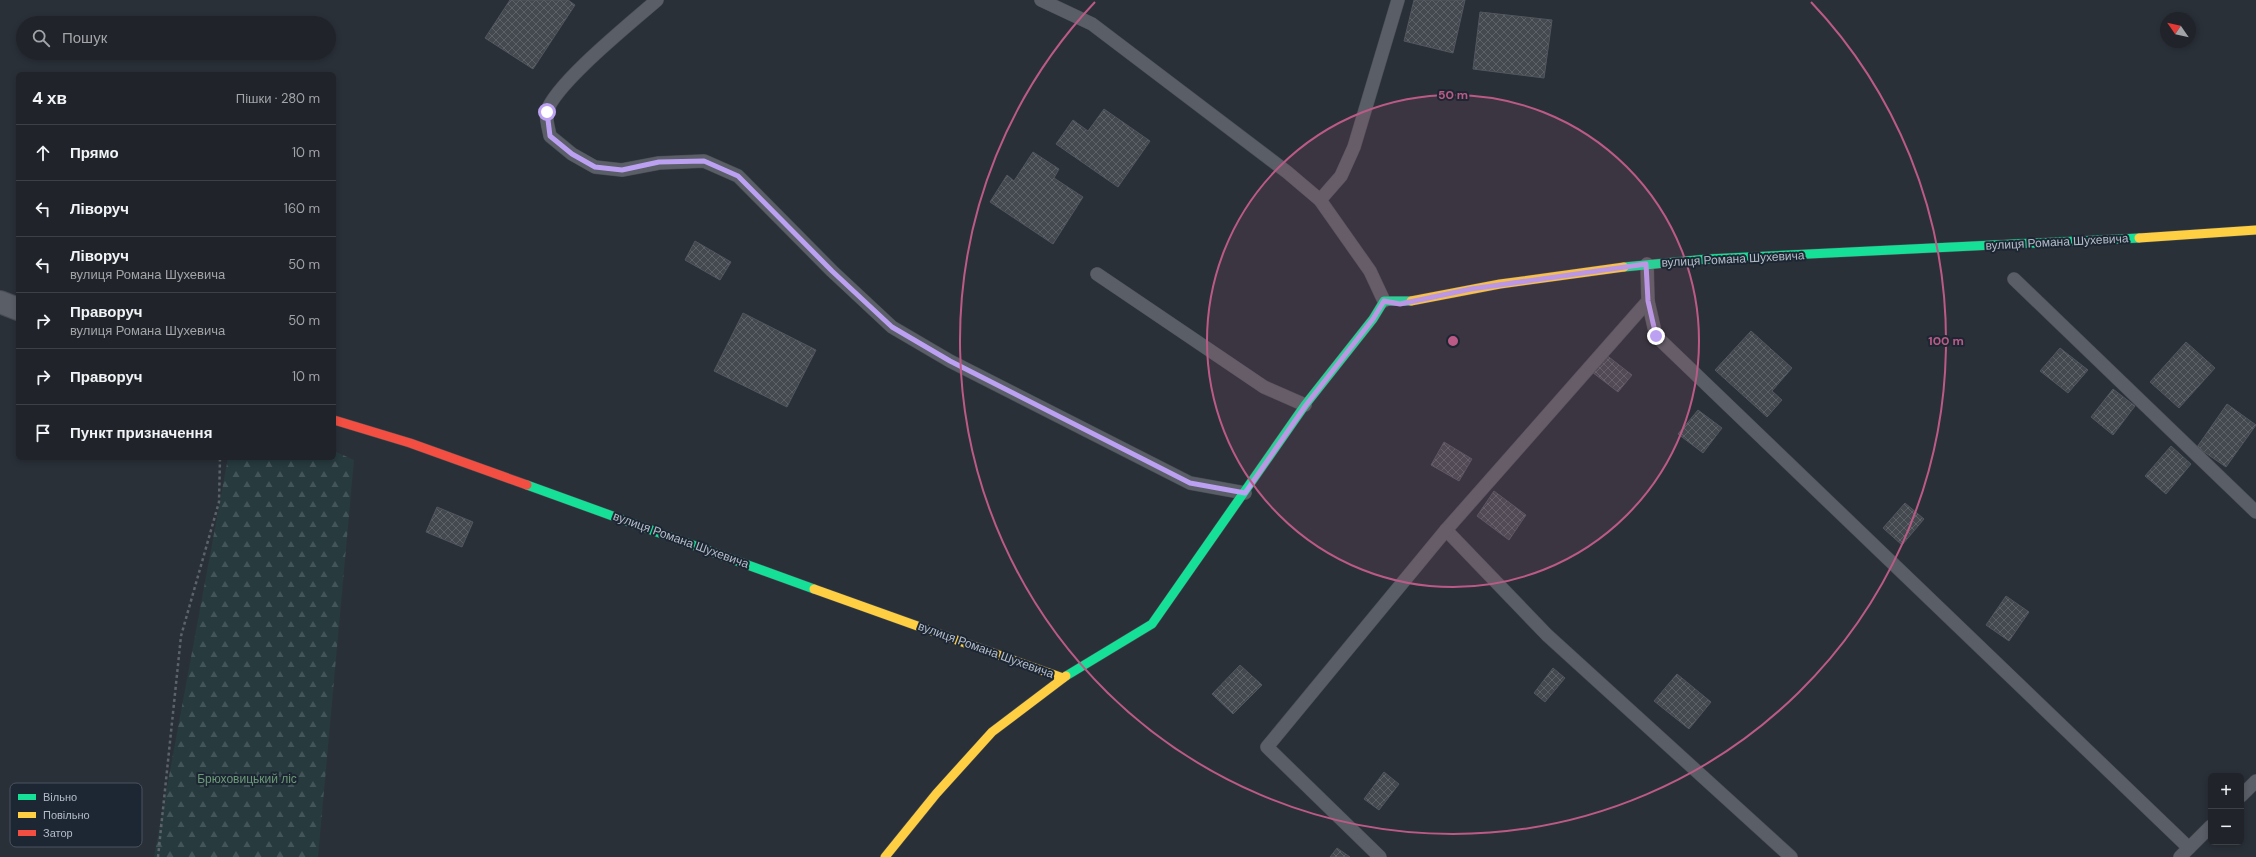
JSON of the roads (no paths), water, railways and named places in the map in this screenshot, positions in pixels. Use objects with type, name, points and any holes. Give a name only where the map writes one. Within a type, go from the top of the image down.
[{"type":"street","name":"вулиця Романа Шухевича","points":[[336,421],[410,443],[1063,678],[1152,624],[1306,405],[1373,319],[1384,301],[1400,304],[1471,289],[1646,264],[1707,259],[2161,237],[2256,230]]},
{"type":"street","points":[[0,302],[16,308]]},
{"type":"street","points":[[885,857],[936,794],[992,732],[1063,678]]},
{"type":"lane","points":[[657,0],[571,78],[556,96],[547,112],[550,136],[572,154],[595,167],[622,170],[659,162],[704,161],[738,176],[827,266],[892,327],[950,361],[1190,483],[1245,493]]},
{"type":"lane","points":[[1041,0],[1092,24],[1287,172],[1320,200],[1370,271],[1384,301]]},
{"type":"lane","points":[[1320,200],[1341,176],[1354,147],[1398,0]]},
{"type":"lane","points":[[1646,264],[1648,301],[1656,336],[2185,853],[2208,829]]},
{"type":"lane","points":[[1097,274],[1264,387],[1306,405]]},
{"type":"lane","points":[[2014,279],[2256,512]]},
{"type":"lane","points":[[1380,857],[1266,747],[1446,530],[1648,301]]},
{"type":"lane","points":[[1446,530],[1547,635],[1791,857]]},
{"type":"lane","points":[[2244,793],[2256,781]]},
{"type":"park label","name":"Брюховицький ліс","points":[[247,779]]}]
